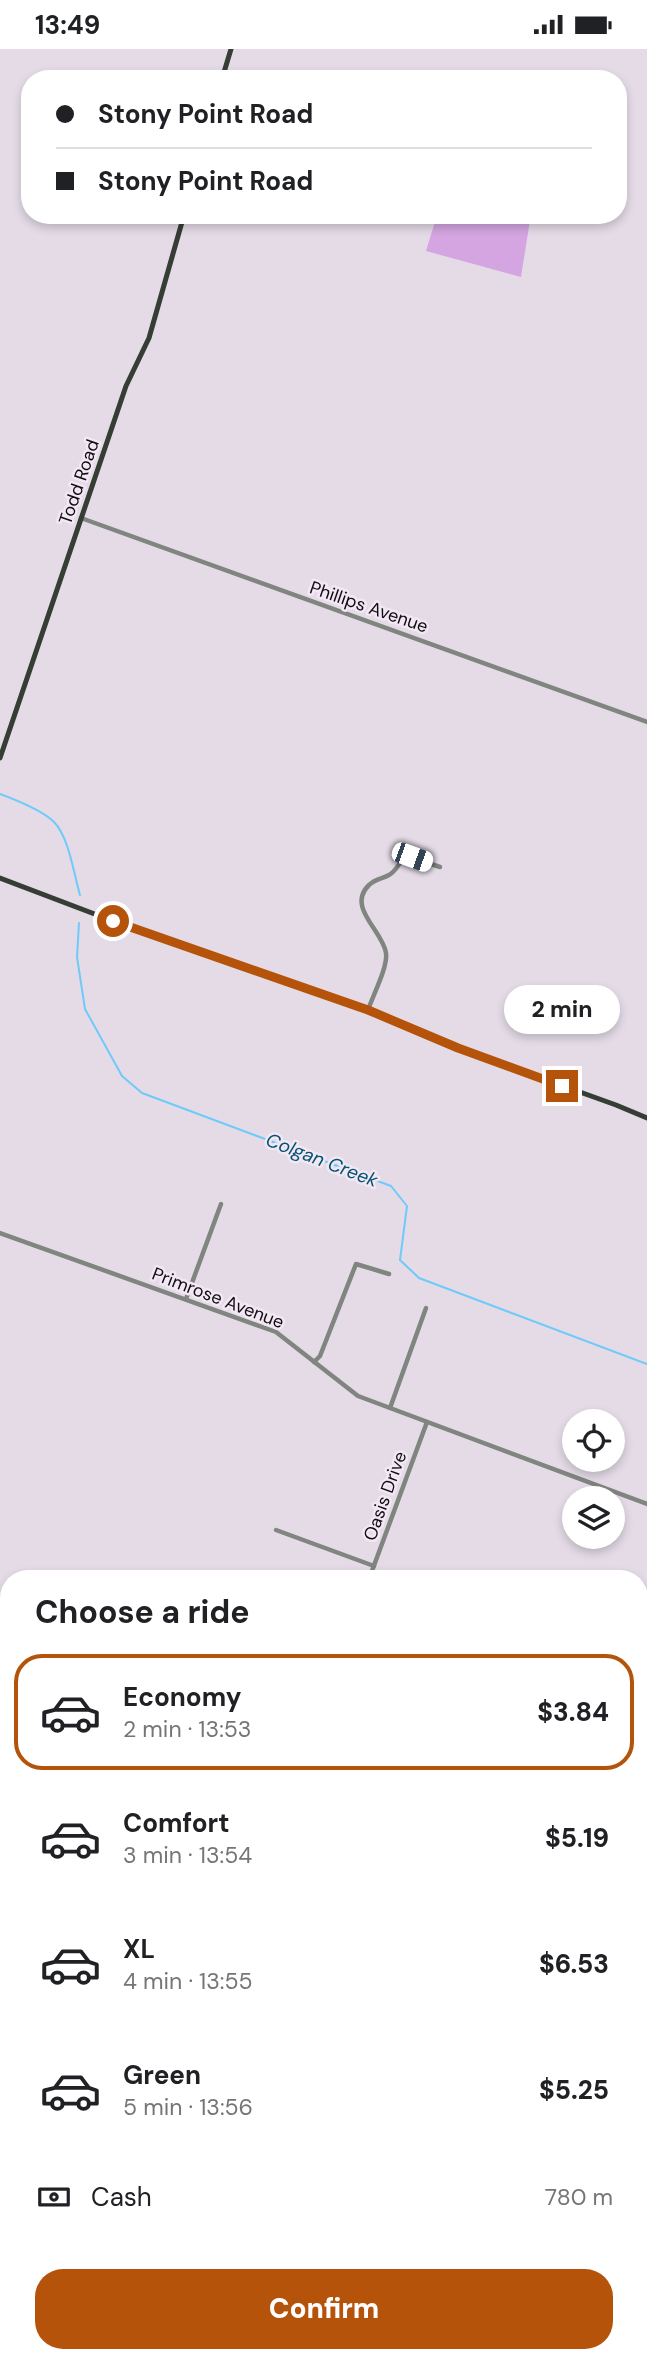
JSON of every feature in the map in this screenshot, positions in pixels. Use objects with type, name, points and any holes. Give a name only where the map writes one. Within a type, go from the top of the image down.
[{"type":"main road","points":[[225,70],[231,49]]},
{"type":"main road","name":"Todd Road","points":[[0,758],[126,386],[149,338],[181,224]]},
{"type":"main road","points":[[0,878],[113,921],[368,1010],[468,1052],[647,1118]]},
{"type":"street","name":"Phillips Avenue","points":[[81,518],[647,722]]},
{"type":"street","points":[[368,1010],[386,958],[386,950],[363,909],[362,901],[366,888],[376,880],[390,875],[407,856],[440,867]]},
{"type":"street","points":[[186,1299],[221,1204]]},
{"type":"street","name":"Primrose Avenue","points":[[0,1233],[276,1332],[358,1396],[647,1504]]},
{"type":"street","points":[[314,1362],[320,1356],[356,1264],[389,1274]]},
{"type":"street","points":[[390,1408],[426,1308]]},
{"type":"street","name":"Oasis Drive","points":[[372,1570],[427,1422]]},
{"type":"street","points":[[276,1530],[373,1566]]},
{"type":"shaded area","points":[[434,224],[529,224],[521,277],[426,251]]},
{"type":"waterway","name":"Colgan Creek","points":[[0,794],[36,809],[54,822],[64,837],[80,895]]},
{"type":"waterway","name":"Colgan Creek","points":[[79,923],[77,957],[85,1009],[122,1076],[142,1093],[391,1186],[407,1206],[400,1260],[419,1278],[647,1364]]},
{"type":"route","points":[[113,921],[368,1010],[458,1048],[562,1086]]}]
